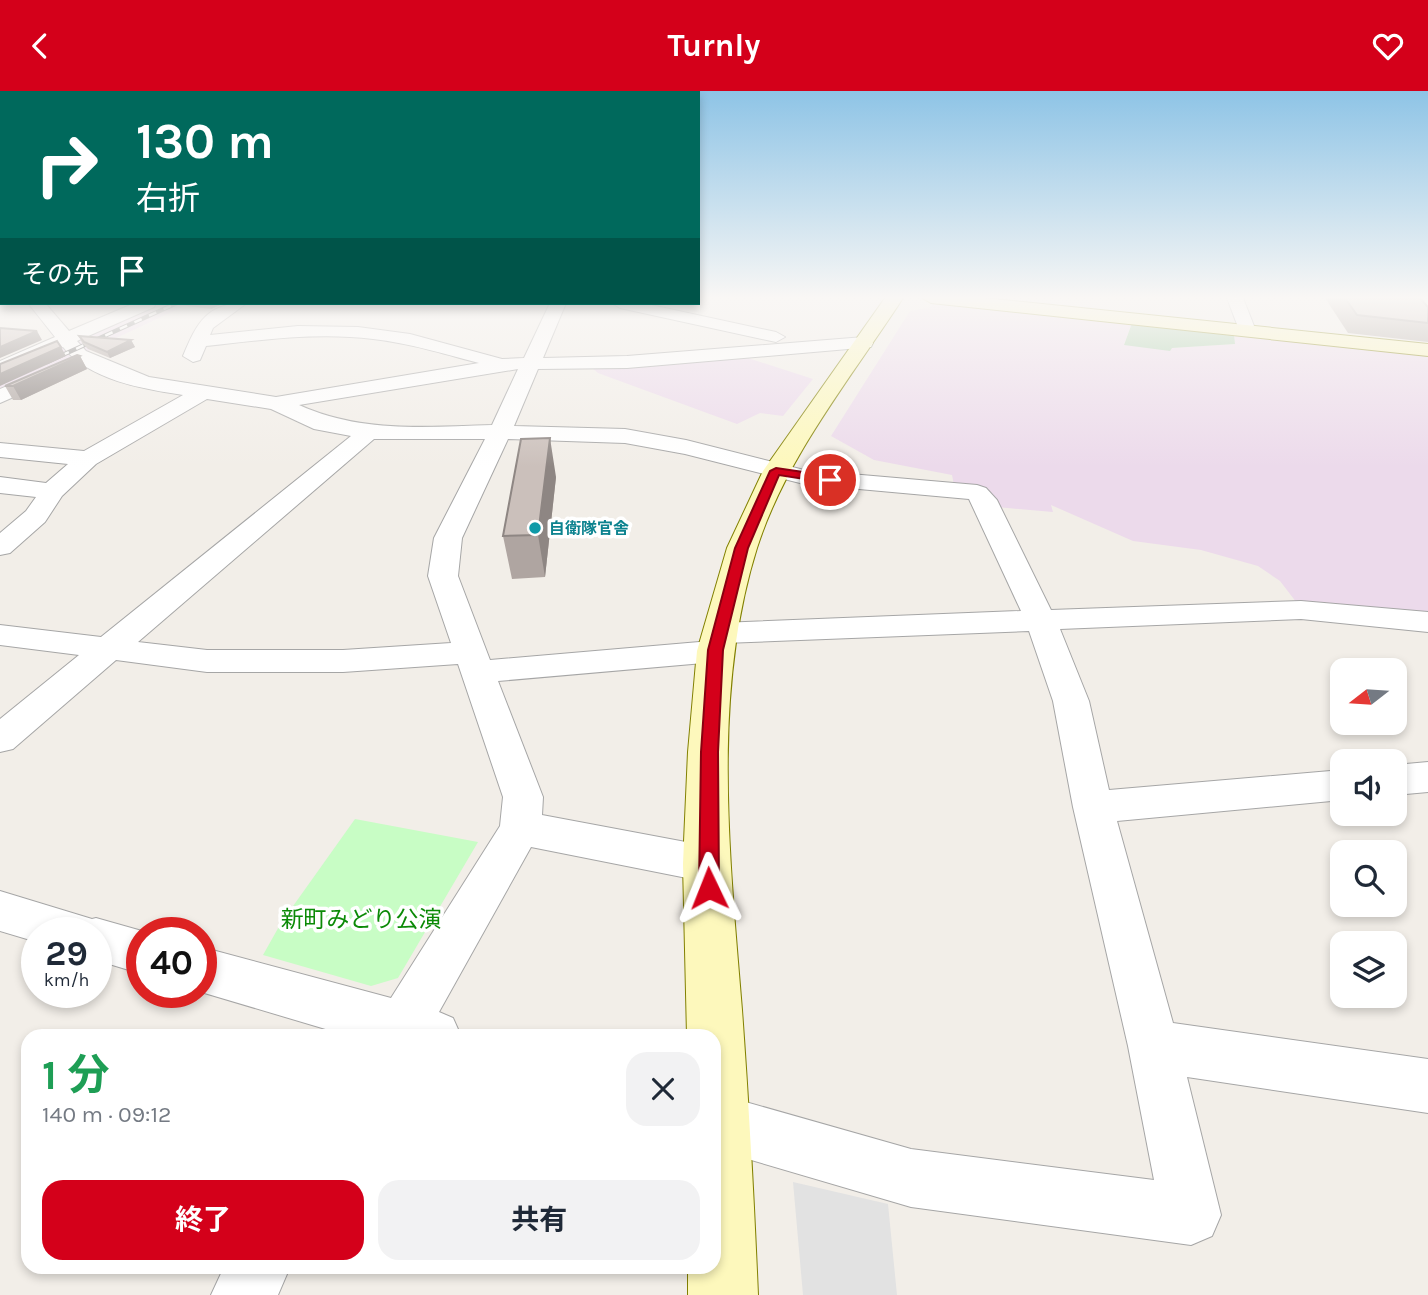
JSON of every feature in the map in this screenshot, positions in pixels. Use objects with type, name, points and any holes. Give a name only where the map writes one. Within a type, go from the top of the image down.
[{"type":"street","points":[[0,368],[32,354]]},
{"type":"street","points":[[80,354],[83,358],[145,383],[276,403],[322,424],[369,432],[625,436],[686,447],[776,471],[882,486],[977,493],[984,500],[1041,621],[1071,701],[1093,807],[1154,1046],[1191,1215],[911,1178],[721,1123]]},
{"type":"street","points":[[145,383],[181,367],[193,354]]},
{"type":"street","points":[[477,354],[519,363]]},
{"type":"street","points":[[413,1029],[466,924],[520,828],[523,797],[443,576],[448,538],[500,432],[519,363],[525,354]]},
{"type":"street","points":[[276,403],[519,363],[592,364],[697,354]]},
{"type":"street","points":[[713,1029],[707,863],[709,752],[718,642],[742,548],[776,471],[856,354]]},
{"type":"street","points":[[0,397],[83,358]]},
{"type":"street","points":[[0,547],[36,516],[52,491],[88,459],[203,392]]},
{"type":"street","points":[[0,739],[369,432]]},
{"type":"street","points":[[0,450],[88,459]]},
{"type":"street","points":[[0,485],[52,491]]},
{"type":"street","points":[[0,635],[207,661],[475,662],[718,642],[1041,621],[1301,610],[1428,622]]},
{"type":"street","points":[[1407,779],[1428,777]]},
{"type":"street","points":[[1093,807],[1330,786]]},
{"type":"street","points":[[520,828],[707,863]]},
{"type":"street","points":[[0,911],[21,917]]},
{"type":"street","points":[[217,974],[398,1029]]},
{"type":"street","points":[[1154,1046],[1428,1086]]},
{"type":"street","points":[[721,1237],[723,1295]]},
{"type":"street","points":[[243,1295],[255,1274]]},
{"type":"shaded area","points":[[42,354],[81,354],[0,392],[0,373]]},
{"type":"shaded area","points":[[707,354],[736,354],[813,379],[783,416],[760,413],[737,424],[598,373],[590,366]]},
{"type":"shaded area","points":[[883,354],[1428,354],[1428,616],[1300,607],[1280,581],[1258,566],[1201,550],[1133,541],[1051,505],[1053,512],[997,507],[986,488],[954,485],[952,475],[874,460],[831,436]]},
{"type":"shaded area","points":[[793,1182],[888,1204],[897,1295],[803,1295]]},
{"type":"green space","name":"新町みどり公演","points":[[355,819],[478,842],[398,978],[371,986],[263,955],[281,923]]},
{"type":"building","points":[[24,354],[45,354],[0,374],[0,364]]},
{"type":"building","points":[[80,356],[13,386],[5,386]]},
{"type":"building","points":[[550,438],[538,535],[503,536],[521,439]]},
{"type":"railway","points":[[47,362],[64,354]]},
{"type":"place","name":"自衛隊官舎","points":[[535,528]]},
{"type":"route","points":[[709,888],[709,752],[715,650],[742,548],[776,471],[830,480]]}]
